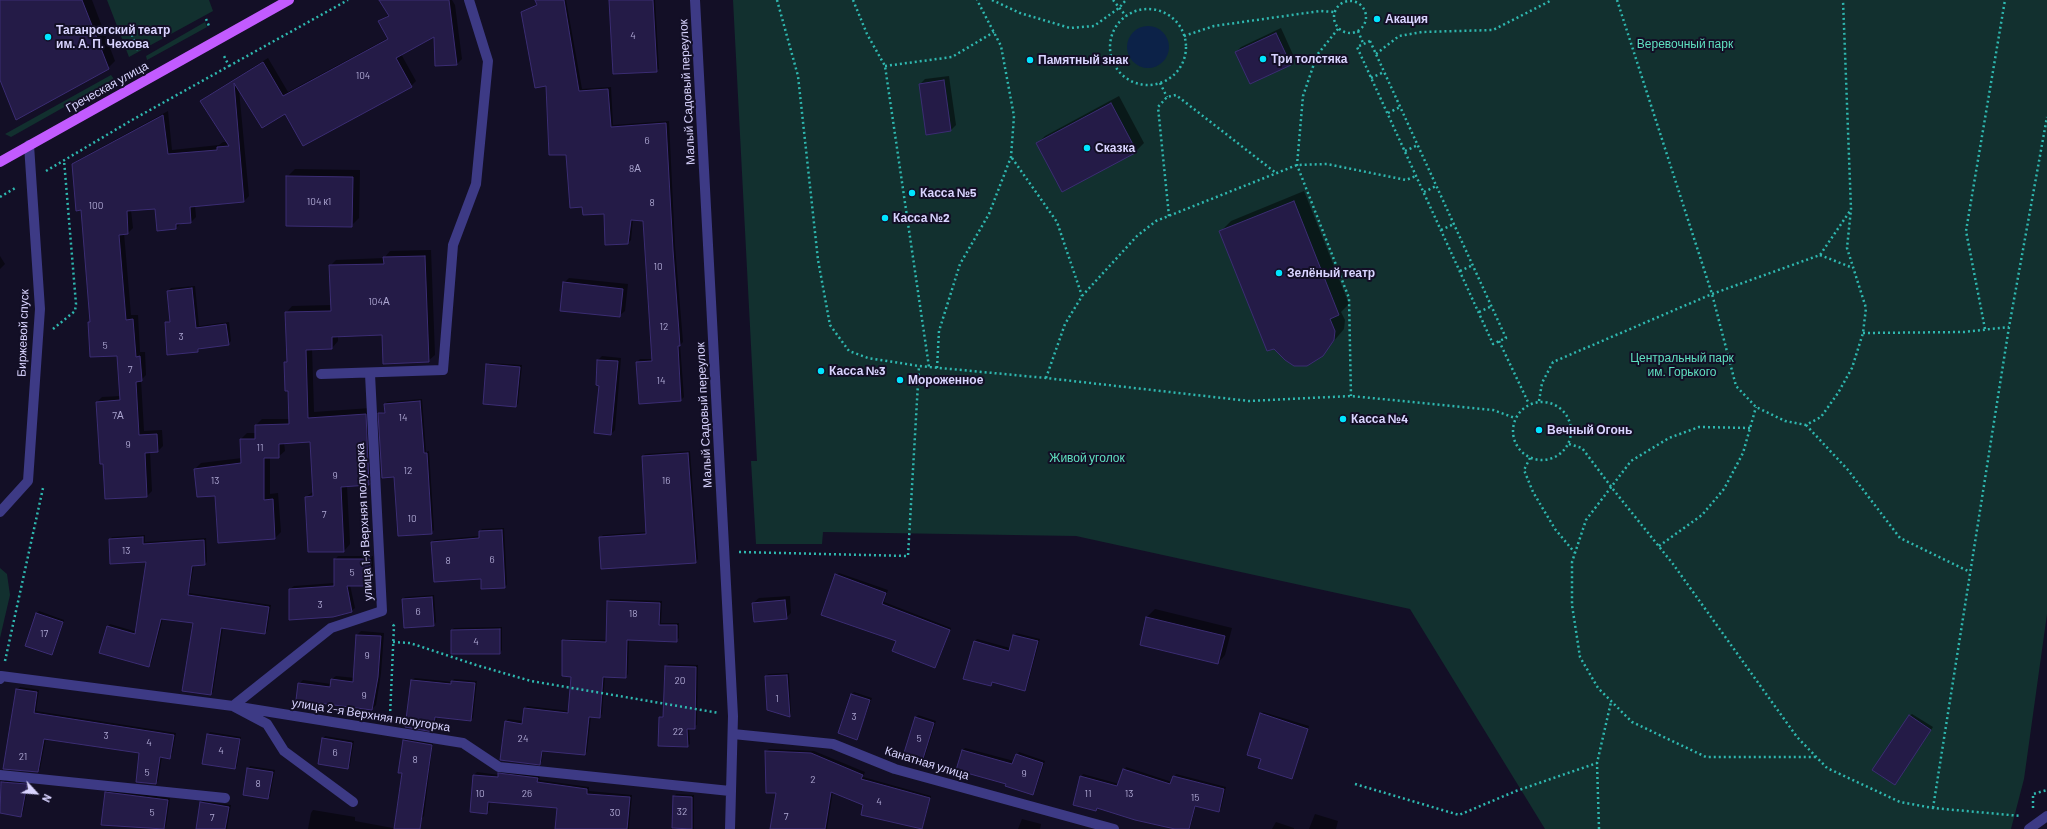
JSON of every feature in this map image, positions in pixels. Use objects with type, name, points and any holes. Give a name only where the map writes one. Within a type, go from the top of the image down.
[{"type":"main road","name":"Греческая улица","points":[[0,162],[289,0]]},
{"type":"street","points":[[321,374],[370,374],[443,370],[453,245],[476,184],[488,60],[469,0]]},
{"type":"street","name":"Малый Садовый переулок","points":[[695,0],[733,716],[730,829]]},
{"type":"street","name":"Биржевой спуск","points":[[0,512],[28,481],[40,309],[29,145]]},
{"type":"street","name":"улица 1-я Верхняя полугорка","points":[[233,706],[331,628],[382,611],[370,374]]},
{"type":"street","name":"улица 2-я Верхняя полугорка","points":[[1,678],[233,706],[463,743],[498,767],[730,791]]},
{"type":"street","points":[[233,706],[267,724],[284,751],[353,802]]},
{"type":"street","name":"Канатная улица","points":[[732,734],[833,744],[895,769],[1114,829]]},
{"type":"street","points":[[0,775],[225,798]]},
{"type":"street","points":[[2029,829],[2047,816]]},
{"type":"path","points":[[0,197],[348,0]]},
{"type":"path","points":[[777,0],[798,76],[818,260],[830,325],[849,352],[868,358],[919,366],[1046,378],[1249,401],[1351,396],[1493,410],[1515,418]]},
{"type":"path","points":[[853,0],[867,34],[885,66],[929,367]]},
{"type":"path","points":[[937,368],[939,331],[960,264],[989,214],[1011,157],[1014,116],[1001,46],[977,0]]},
{"type":"path","points":[[992,0],[1020,13],[1070,28],[1094,26],[1119,8],[1126,0]]},
{"type":"path","points":[[1113,0],[1126,16]]},
{"type":"path","points":[[1376,54],[1399,36],[1422,32],[1493,30],[1552,0]]},
{"type":"path","points":[[1617,0],[1712,294],[1736,386],[1756,407],[1785,421],[1806,425],[1848,470],[1900,538],[1971,572]]},
{"type":"path","points":[[1806,425],[1821,417],[1838,393],[1852,368],[1863,333],[1866,308],[1847,248],[1851,209],[1843,0]]},
{"type":"path","points":[[1985,330],[1966,230],[2005,0]]},
{"type":"path","points":[[1346,1],[1352,1],[1359,4],[1364,9],[1366,16],[1365,23],[1358,31],[1349,34],[1338,29],[1333,18],[1337,7],[1346,1]]},
{"type":"path","points":[[1147,9],[1158,10],[1169,15],[1177,22],[1184,36],[1185,53],[1182,63],[1169,78],[1160,83],[1148,85],[1136,83],[1126,78],[1117,69],[1112,59],[1110,47],[1112,35],[1118,24],[1126,16],[1136,11],[1147,9]]},
{"type":"path","points":[[1184,36],[1214,26],[1320,11],[1334,12]]},
{"type":"path","points":[[206,19],[229,66]]},
{"type":"path","points":[[1338,29],[1317,55],[1303,96],[1297,165],[1349,298],[1351,396]]},
{"type":"path","points":[[130,30],[138,50]]},
{"type":"path","points":[[1358,31],[1364,44]]},
{"type":"path","points":[[885,66],[952,57],[994,32]]},
{"type":"path","points":[[1370,41],[1376,54],[1506,338],[1493,344],[1357,47],[1370,41]]},
{"type":"path","points":[[1371,78],[1384,72]]},
{"type":"path","points":[[1160,83],[1167,97]]},
{"type":"path","points":[[1169,216],[1158,107],[1167,97],[1176,95],[1276,174]]},
{"type":"path","points":[[1388,113],[1400,107]]},
{"type":"path","points":[[1933,808],[2009,327],[2047,117]]},
{"type":"path","points":[[1405,151],[1418,145]]},
{"type":"path","points":[[1011,157],[1057,222],[1082,296]]},
{"type":"path","points":[[50,332],[75,311],[76,304],[64,160]]},
{"type":"path","points":[[1046,378],[1065,324],[1082,296],[1137,236],[1156,221],[1297,165],[1327,164],[1406,180],[1416,176]]},
{"type":"path","points":[[1424,192],[1436,186]]},
{"type":"path","points":[[1540,402],[1542,383],[1553,362],[1712,294],[1820,255],[1851,209]]},
{"type":"path","points":[[1441,230],[1454,224]]},
{"type":"path","points":[[1820,255],[1854,268]]},
{"type":"path","points":[[1460,271],[1473,265]]},
{"type":"path","points":[[1479,312],[1492,306]]},
{"type":"path","points":[[1863,333],[1964,332],[2009,327]]},
{"type":"path","points":[[1499,341],[1530,404]]},
{"type":"path","points":[[724,552],[908,556],[919,366]]},
{"type":"path","points":[[1540,402],[1550,402],[1559,407],[1566,414],[1571,424],[1571,434],[1569,444],[1564,451],[1548,460],[1539,461],[1522,453],[1514,441],[1512,427],[1515,418],[1521,410],[1530,404],[1540,402]]},
{"type":"path","points":[[1659,546],[1702,515],[1724,489],[1743,453],[1756,407]]},
{"type":"path","points":[[1750,428],[1699,427],[1669,438],[1631,462],[1586,520],[1572,562],[1572,605],[1580,657],[1598,688],[1632,722],[1706,757],[1816,756]]},
{"type":"path","points":[[1569,444],[1582,448],[1612,488],[1674,564],[1797,737],[1827,768],[1900,802],[1933,808],[2025,816]]},
{"type":"path","points":[[1530,458],[1524,470],[1534,492],[1555,529],[1575,553]]},
{"type":"path","points":[[1,678],[25,574]]},
{"type":"path","points":[[382,611],[394,626],[389,731]]},
{"type":"path","points":[[393,642],[410,643],[531,681],[733,716]]},
{"type":"path","points":[[1599,829],[1597,763],[1612,702]]},
{"type":"path","points":[[1355,784],[1459,815],[1516,791],[1597,763]]},
{"type":"path","points":[[2033,810],[2033,794],[2047,790]]},
{"type":"green space","points":[[107,0],[209,0],[213,11],[129,57]]},
{"type":"green space","name":"Центральный парк им. Горького","points":[[733,0],[2047,0],[2047,614],[2024,779],[2011,829],[1545,829],[1410,609],[1076,536],[823,532],[822,544],[756,544],[751,461],[757,461]]},
{"type":"green space","points":[[205,22],[207,27],[147,60],[146,56]]},
{"type":"green space","points":[[111,75],[114,79],[11,137],[5,134]]},
{"type":"green space","points":[[0,568],[7,574],[10,595],[0,638]]},
{"type":"water","points":[[1148,26],[1163,32],[1169,47],[1163,62],[1148,68],[1133,62],[1127,47],[1133,32]]},
{"type":"building","name":"Таганрогский театр им. А. П. Чехова","points":[[0,0],[82,0],[109,69],[16,120],[0,80]]},
{"type":"building","points":[[379,0],[449,0],[457,65],[435,66],[434,37],[396,58],[412,87],[303,146],[285,114],[262,128],[234,83],[244,202],[190,207],[191,223],[176,224],[176,229],[157,231],[155,209],[127,211],[128,234],[119,235],[126,320],[133,319],[136,357],[140,356],[142,381],[136,382],[139,435],[157,434],[158,452],[145,453],[147,497],[105,499],[103,464],[100,464],[96,402],[120,400],[117,356],[90,357],[88,322],[90,322],[81,210],[76,211],[72,164],[163,115],[168,154],[217,150],[217,147],[229,146],[200,101],[263,62],[283,96],[388,39],[378,21],[389,16]]},
{"type":"building","points":[[535,0],[564,0],[579,91],[608,89],[611,127],[666,123],[680,346],[678,346],[681,401],[639,404],[636,362],[652,361],[643,221],[631,220],[628,244],[605,245],[604,214],[583,215],[582,207],[570,208],[566,155],[549,155],[546,86],[535,88],[521,12],[537,5]]},
{"type":"building","points":[[609,0],[653,0],[657,72],[613,74]]},
{"type":"building","name":"Три толстяка","points":[[1276,33],[1291,65],[1250,84],[1235,52]]},
{"type":"building","points":[[944,80],[951,131],[926,135],[919,84]]},
{"type":"building","name":"Сказка","points":[[1111,103],[1137,152],[1062,192],[1036,143]]},
{"type":"building","points":[[286,176],[353,177],[352,227],[286,226]]},
{"type":"building","name":"Зелёный театр","points":[[1294,201],[1339,315],[1330,319],[1335,331],[1334,340],[1323,356],[1307,366],[1294,366],[1285,360],[1274,349],[1267,351],[1219,231]]},
{"type":"building","points":[[425,256],[429,362],[383,364],[382,335],[332,337],[332,349],[306,350],[308,418],[366,414],[369,485],[341,487],[344,552],[308,552],[305,497],[313,496],[310,442],[279,444],[279,458],[264,458],[264,500],[273,499],[275,539],[218,543],[215,496],[197,497],[194,469],[241,463],[240,439],[255,439],[255,425],[289,424],[288,391],[285,391],[284,362],[287,362],[285,312],[331,311],[329,265],[384,264],[383,257]]},
{"type":"building","points":[[563,282],[623,289],[620,317],[560,311]]},
{"type":"building","points":[[192,288],[196,328],[226,324],[229,345],[198,349],[198,352],[167,355],[165,322],[170,322],[167,291]]},
{"type":"building","points":[[597,360],[618,361],[611,435],[594,433],[599,386],[596,385]]},
{"type":"building","points":[[486,364],[520,367],[516,407],[483,404]]},
{"type":"building","points":[[420,401],[424,453],[427,453],[432,534],[398,536],[394,477],[382,478],[378,413],[385,413],[384,404]]},
{"type":"building","points":[[688,453],[696,563],[601,569],[599,537],[646,534],[642,456]]},
{"type":"building","points":[[502,530],[505,588],[481,589],[481,579],[434,582],[431,542],[479,538],[479,531]]},
{"type":"building","points":[[143,537],[143,544],[204,540],[205,565],[192,566],[188,595],[269,607],[265,634],[221,628],[211,695],[182,691],[193,623],[161,619],[149,667],[99,653],[107,626],[135,634],[146,562],[110,564],[109,539]]},
{"type":"building","points":[[334,559],[370,559],[370,586],[347,586],[352,612],[333,617],[289,620],[289,589],[334,586]]},
{"type":"building","points":[[835,574],[886,593],[882,604],[950,630],[935,668],[892,651],[896,641],[821,615]]},
{"type":"building","points":[[432,597],[434,626],[404,628],[402,599]]},
{"type":"building","points":[[785,600],[787,619],[754,622],[752,603]]},
{"type":"building","points":[[607,601],[660,603],[659,625],[677,625],[677,642],[627,640],[626,678],[603,677],[600,718],[589,717],[585,755],[542,751],[540,765],[500,760],[505,721],[522,724],[524,708],[568,713],[571,677],[562,676],[562,640],[606,642]]},
{"type":"building","points":[[36,613],[63,622],[52,655],[25,646]]},
{"type":"building","points":[[1146,617],[1225,636],[1218,664],[1140,645]]},
{"type":"building","points":[[500,629],[500,654],[451,654],[451,630]]},
{"type":"building","points":[[356,635],[381,636],[378,677],[372,710],[296,700],[298,683],[330,687],[331,679],[353,682]]},
{"type":"building","points":[[1013,635],[1038,641],[1025,691],[992,682],[991,686],[963,679],[974,641],[1009,651]]},
{"type":"building","points":[[665,666],[696,667],[695,729],[687,729],[688,747],[658,746],[659,717],[663,717]]},
{"type":"building","points":[[787,675],[790,717],[767,710],[765,676]]},
{"type":"building","points":[[411,680],[451,684],[451,681],[475,683],[471,721],[435,717],[433,732],[405,727]]},
{"type":"building","points":[[16,689],[37,692],[34,713],[174,735],[170,759],[160,757],[156,784],[136,782],[139,753],[44,739],[38,772],[3,769]]},
{"type":"building","points":[[851,694],[870,700],[857,740],[838,733]]},
{"type":"building","points":[[1260,713],[1308,729],[1292,779],[1258,768],[1261,759],[1247,755]]},
{"type":"building","points":[[1909,715],[1931,730],[1895,785],[1872,770]]},
{"type":"building","points":[[915,717],[934,723],[922,762],[903,756]]},
{"type":"building","points":[[207,734],[240,739],[235,769],[202,764]]},
{"type":"building","points":[[322,738],[352,743],[348,769],[318,764]]},
{"type":"building","points":[[403,740],[432,745],[420,829],[394,829],[402,773],[398,773]]},
{"type":"building","points":[[962,750],[1012,764],[1016,754],[1043,763],[1033,795],[1005,786],[1006,784],[956,770]]},
{"type":"building","points":[[765,751],[811,753],[863,775],[861,779],[930,798],[922,829],[861,815],[863,805],[831,792],[825,829],[770,829],[776,793],[766,793]]},
{"type":"building","points":[[247,768],[273,772],[268,799],[243,795]]},
{"type":"building","points":[[1123,769],[1170,784],[1173,776],[1224,789],[1219,812],[1195,806],[1189,829],[1175,829],[1135,820],[1097,808],[1096,811],[1073,805],[1080,776],[1117,786]]},
{"type":"building","points":[[498,773],[538,778],[537,782],[587,789],[587,794],[630,797],[627,829],[555,829],[557,808],[488,802],[487,814],[470,812],[473,775],[498,777]]},
{"type":"building","points":[[1,782],[27,784],[21,817],[0,813]]},
{"type":"building","points":[[105,792],[168,800],[164,829],[101,825]]},
{"type":"building","points":[[673,796],[692,797],[692,829],[672,828]]},
{"type":"building","points":[[200,802],[229,807],[225,829],[196,829]]},
{"type":"place","name":"Акация","points":[[1377,19]]},
{"type":"place","name":"Таганрогский театр им. А. П. Чехова","points":[[48,37]]},
{"type":"place","name":"Три толстяка","points":[[1263,59]]},
{"type":"place","name":"Памятный знак","points":[[1030,60]]},
{"type":"place","name":"Сказка","points":[[1087,148]]},
{"type":"place","name":"Касса №5","points":[[912,193]]},
{"type":"place","name":"Касса №2","points":[[885,218]]},
{"type":"place","name":"Зелёный театр","points":[[1279,273]]},
{"type":"place","name":"Касса №3","points":[[821,371]]},
{"type":"place","name":"Мороженное","points":[[900,380]]},
{"type":"place","name":"Касса №4","points":[[1343,419]]},
{"type":"place","name":"Вечный Огонь","points":[[1539,430]]},
{"type":"park label","name":"Веревочный парк","points":[[1685,44]]},
{"type":"park label","name":"Живой уголок","points":[[1087,458]]}]
